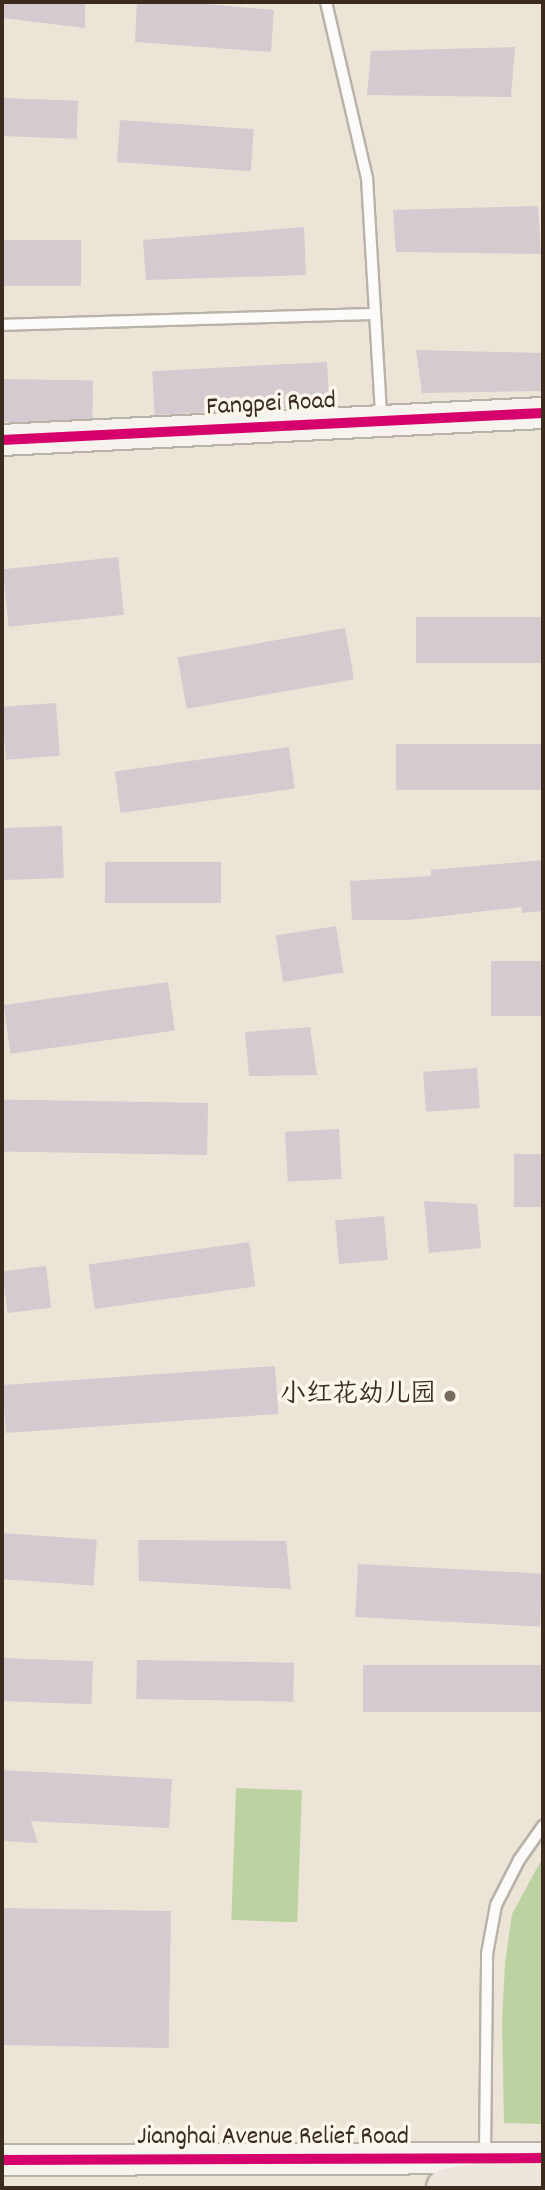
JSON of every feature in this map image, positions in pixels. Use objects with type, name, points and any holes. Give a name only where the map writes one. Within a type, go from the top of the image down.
[{"type":"highway","points":[[446,2188],[543,2170]]},
{"type":"street","name":"Fangpei Road","points":[[2,440],[543,413]]},
{"type":"street","name":"Jianghai Avenue Relief Road","points":[[2,2160],[441,2161],[543,2158]]},
{"type":"lane","points":[[326,2],[367,178],[381,423]]},
{"type":"lane","points":[[2,325],[375,314]]},
{"type":"lane","points":[[485,2158],[489,1942],[496,1905],[519,1860],[543,1826]]},
{"type":"green space","points":[[236,1788],[302,1790],[297,1922],[231,1920]]},
{"type":"green space","points":[[543,1857],[543,2124],[504,2123],[502,2021],[505,1963],[512,1914]]},
{"type":"building","points":[[2,2],[85,2],[85,28],[2,18]]},
{"type":"building","points":[[137,2],[185,2],[274,10],[271,52],[135,42]]},
{"type":"building","points":[[515,47],[511,97],[367,95],[371,51]]},
{"type":"building","points":[[2,98],[78,101],[77,139],[2,136]]},
{"type":"building","points":[[120,120],[254,129],[251,171],[117,162]]},
{"type":"building","points":[[538,206],[541,254],[396,252],[393,210]]},
{"type":"building","points":[[304,227],[306,275],[146,280],[143,240]]},
{"type":"building","points":[[2,240],[81,240],[81,286],[2,286]]},
{"type":"building","points":[[416,350],[543,353],[543,391],[422,393]]},
{"type":"building","points":[[327,362],[329,406],[155,415],[152,371]]},
{"type":"building","points":[[2,379],[93,381],[92,424],[2,422]]},
{"type":"building","points":[[118,557],[124,615],[9,627],[3,569]]},
{"type":"building","points":[[416,617],[543,617],[543,663],[416,663]]},
{"type":"building","points":[[345,628],[354,679],[187,709],[178,658]]},
{"type":"building","points":[[56,703],[60,756],[6,760],[2,707]]},
{"type":"building","points":[[396,744],[543,744],[543,790],[396,790]]},
{"type":"building","points":[[289,747],[295,789],[121,813],[115,771]]},
{"type":"building","points":[[62,826],[64,878],[4,880],[2,828]]},
{"type":"building","points":[[543,860],[543,911],[522,913],[522,907],[408,920],[352,920],[350,881],[431,876],[431,870]]},
{"type":"building","points":[[105,862],[221,862],[221,903],[105,903]]},
{"type":"building","points":[[336,926],[343,972],[283,982],[276,936]]},
{"type":"building","points":[[491,961],[543,961],[543,1016],[491,1016]]},
{"type":"building","points":[[168,982],[175,1031],[10,1054],[4,1005]]},
{"type":"building","points":[[310,1027],[317,1075],[249,1076],[245,1032]]},
{"type":"building","points":[[477,1068],[480,1108],[426,1112],[423,1072]]},
{"type":"building","points":[[2,1099],[208,1103],[207,1155],[2,1151]]},
{"type":"building","points":[[339,1129],[342,1179],[288,1182],[285,1132]]},
{"type":"building","points":[[514,1154],[543,1154],[543,1207],[514,1207]]},
{"type":"building","points":[[424,1201],[477,1204],[481,1248],[429,1253]]},
{"type":"building","points":[[384,1216],[388,1260],[339,1264],[335,1220]]},
{"type":"building","points":[[249,1242],[255,1287],[95,1309],[89,1265]]},
{"type":"building","points":[[46,1266],[51,1308],[7,1313],[2,1271]]},
{"type":"building","points":[[275,1366],[278,1414],[6,1433],[3,1385]]},
{"type":"building","points":[[2,1533],[97,1540],[94,1586],[2,1579]]},
{"type":"building","points":[[138,1540],[286,1541],[291,1589],[139,1581]]},
{"type":"building","points":[[358,1564],[543,1574],[540,1627],[355,1617]]},
{"type":"building","points":[[2,1658],[93,1661],[91,1704],[2,1701]]},
{"type":"building","points":[[137,1660],[294,1663],[293,1702],[136,1699]]},
{"type":"building","points":[[363,1665],[543,1665],[543,1712],[363,1712]]},
{"type":"building","points":[[2,1770],[172,1779],[169,1828],[31,1821],[38,1843],[2,1841]]},
{"type":"building","points":[[2,1908],[171,1911],[169,2048],[2,2045]]},
{"type":"cycle path","points":[[2,440],[543,413]]},
{"type":"cycle path","points":[[2,2160],[543,2158]]},
{"type":"place","name":"小红花幼儿园","points":[[450,1396]]}]
